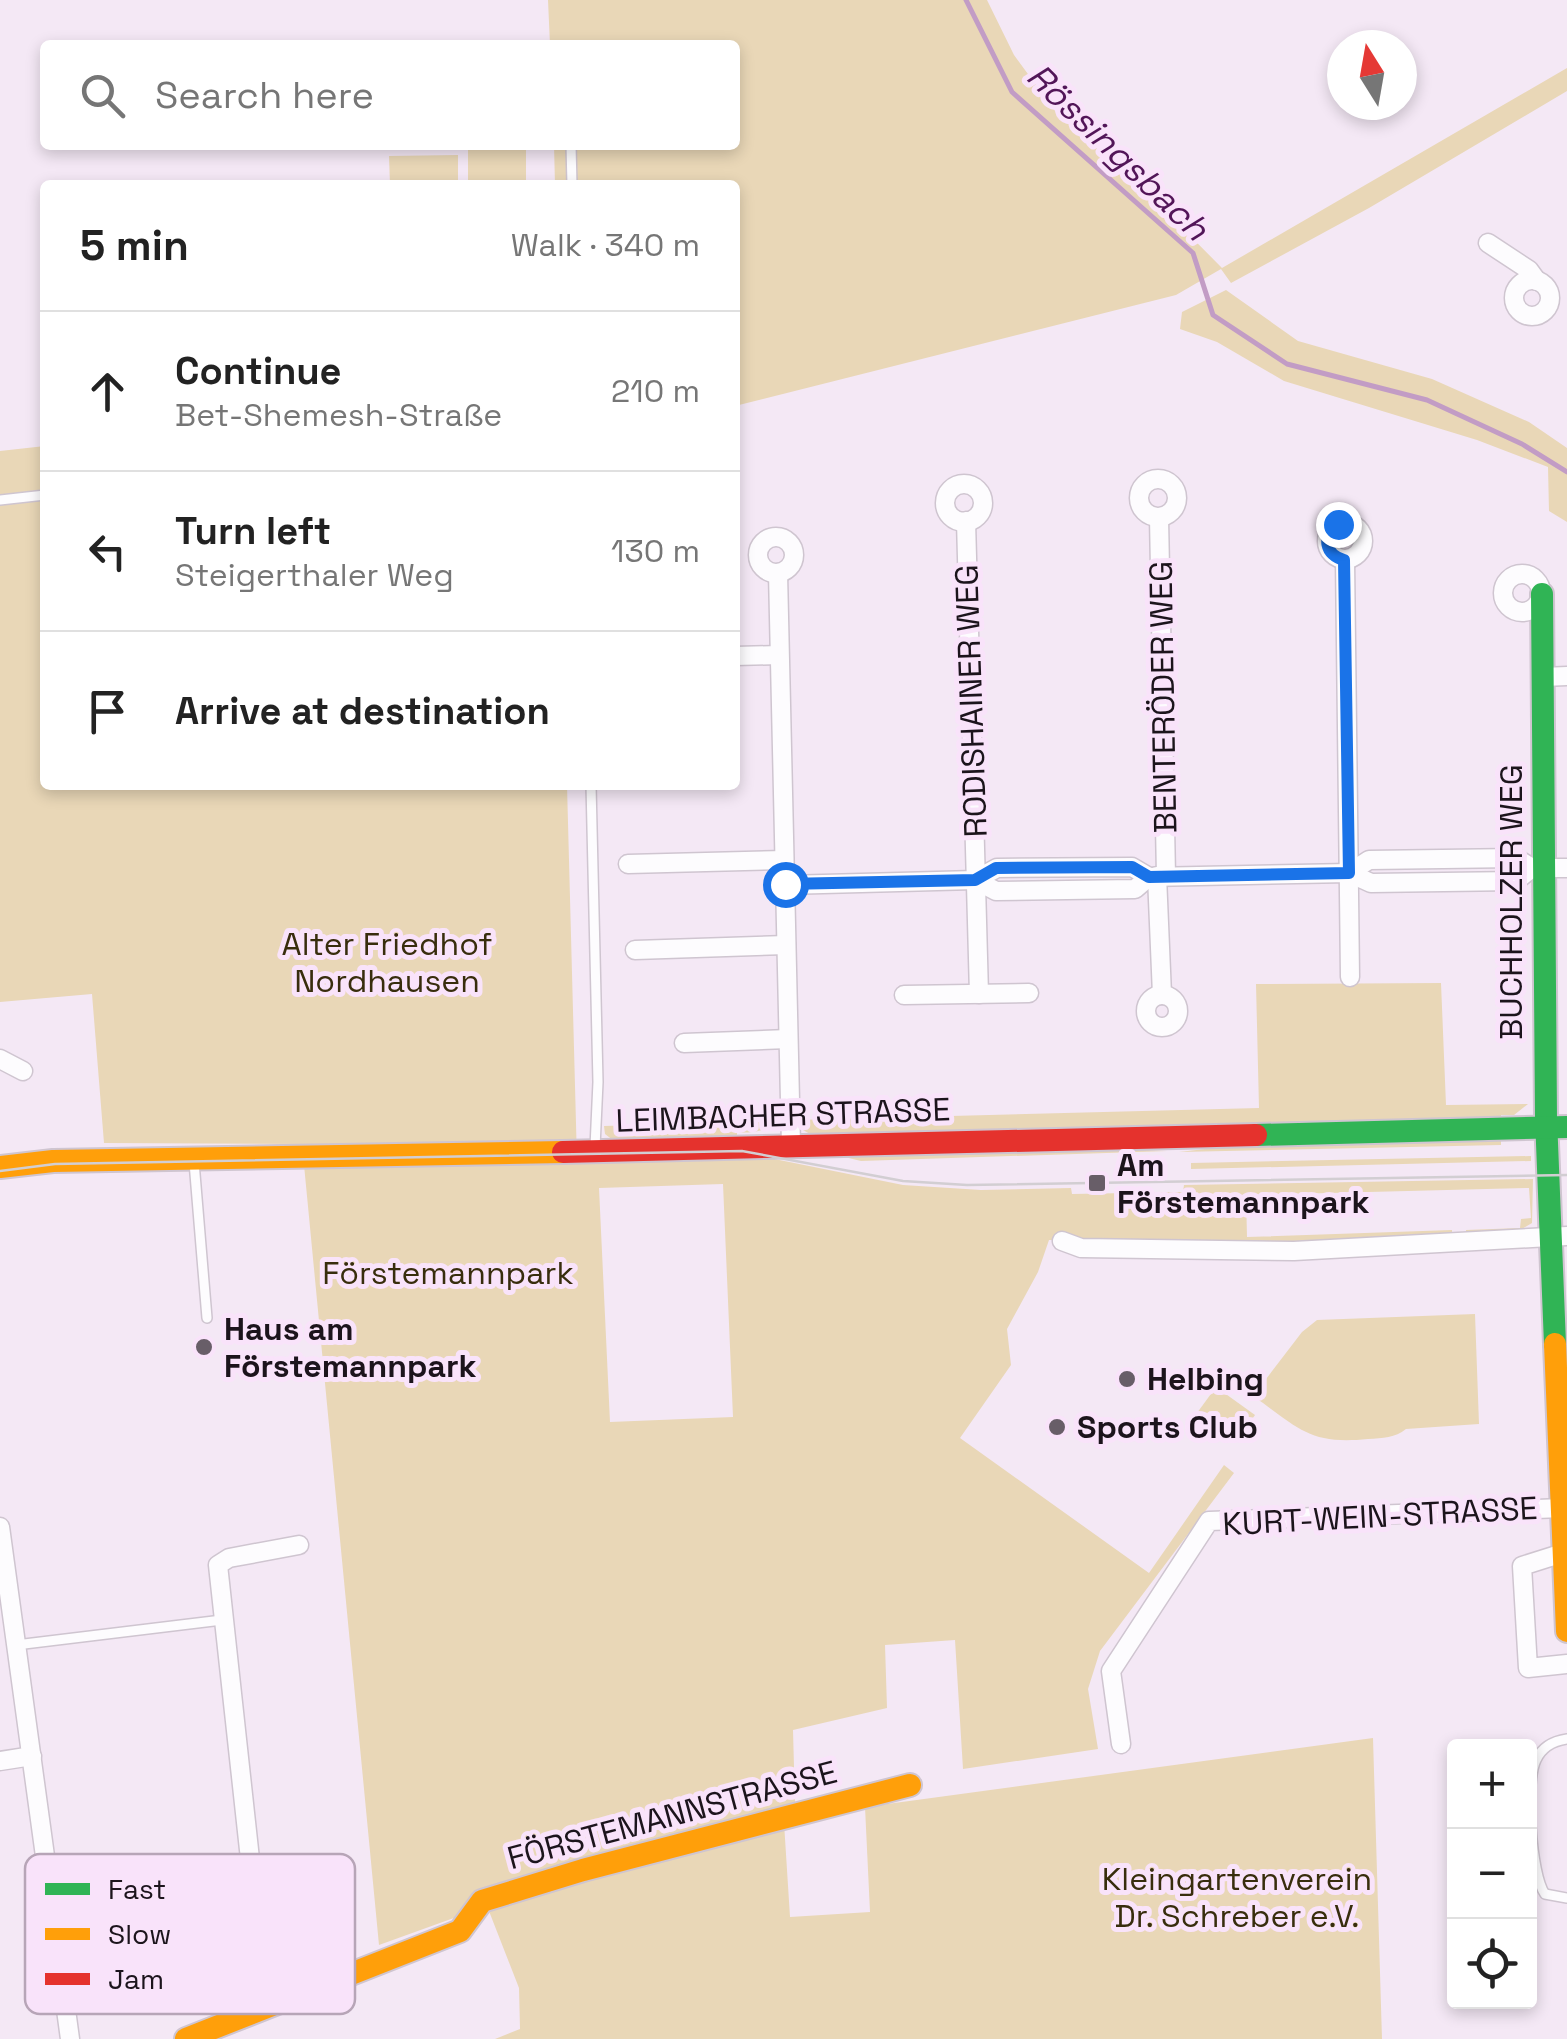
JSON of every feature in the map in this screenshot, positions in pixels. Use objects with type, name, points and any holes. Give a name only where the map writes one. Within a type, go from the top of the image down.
[{"type":"street","points":[[1488,243],[1529,270],[1551,291]]},
{"type":"street","name":"BENTERÖDER WEG","points":[[1158,518],[1157,876],[1162,995]]},
{"type":"street","name":"RODISHAINER WEG","points":[[966,522],[979,994]]},
{"type":"street","points":[[1344,560],[1350,977]]},
{"type":"street","points":[[778,573],[790,1146]]},
{"type":"street","name":"BUCHHOLZER WEG","points":[[1542,594],[1537,869],[1557,1128],[1567,1631]]},
{"type":"street","points":[[740,656],[780,655]]},
{"type":"street","points":[[1542,676],[1567,676]]},
{"type":"street","points":[[785,884],[975,880],[996,868],[1132,867],[1157,876],[1349,873],[1369,860],[1516,858],[1537,869],[1567,868]]},
{"type":"street","points":[[628,864],[784,860]]},
{"type":"street","points":[[635,950],[786,945]]},
{"type":"street","points":[[904,996],[1029,992]]},
{"type":"street","points":[[684,1043],[788,1039]]},
{"type":"street","points":[[0,1059],[24,1070]]},
{"type":"street","name":"LEIMBACHER STRASSE","points":[[0,1167],[53,1160],[595,1152],[1557,1128]]},
{"type":"street","points":[[1062,1241],[1081,1248],[1294,1251],[1560,1237]]},
{"type":"street","name":"KURT-WEIN-STRASSE","points":[[1121,1744],[1112,1671],[1209,1522],[1564,1508]]},
{"type":"street","points":[[0,1530],[45,1854]]},
{"type":"street","points":[[249,1854],[218,1565],[229,1558],[299,1545]]},
{"type":"street","points":[[1563,1554],[1522,1566],[1528,1668],[1567,1664]]},
{"type":"street","points":[[0,1762],[32,1756]]},
{"type":"street","name":"FÖRSTEMANNSTRASSE","points":[[355,1972],[460,1931],[482,1901],[582,1870],[910,1785]]},
{"type":"street","points":[[67,2014],[70,2039]]},
{"type":"street","name":"FÖRSTEMANNSTRASSE","points":[[186,2039],[247,2014]]},
{"type":"lane","points":[[571,150],[572,180]]},
{"type":"lane","points":[[0,500],[40,496]]},
{"type":"lane","points":[[591,790],[598,1082],[595,1152]]},
{"type":"lane","points":[[194,1159],[207,1318]]},
{"type":"lane","points":[[16,1645],[222,1620]]},
{"type":"lane","points":[[1567,1739],[1552,1742],[1541,1752],[1531,1784],[1535,1877],[1545,1894],[1567,1898]]},
{"type":"green space","points":[[548,0],[987,0],[1014,55],[1058,115],[1124,169],[1222,268],[1567,68],[1567,91],[1369,208],[1231,283],[1221,269],[1176,295],[740,405],[740,180],[555,180],[554,150],[740,150],[740,40],[550,40]]},
{"type":"green space","points":[[468,150],[526,150],[526,180],[468,180]]},
{"type":"green space","points":[[458,155],[458,180],[390,180],[389,156]]},
{"type":"green space","points":[[1226,290],[1298,341],[1432,379],[1529,422],[1567,448],[1567,522],[1549,511],[1548,467],[1477,440],[1284,381],[1217,342],[1180,329],[1182,312]]},
{"type":"green space","points":[[40,447],[40,790],[567,790],[577,1161],[760,1156],[903,1185],[981,1190],[1071,1188],[1072,1194],[1183,1192],[1184,1185],[1533,1179],[1532,1223],[1517,1232],[1466,1235],[1466,1230],[1520,1228],[1521,1219],[1531,1218],[1529,1188],[1246,1195],[1247,1237],[1452,1230],[1452,1236],[1247,1243],[1049,1240],[1038,1272],[1007,1329],[1011,1365],[960,1438],[1149,1573],[1224,1465],[1234,1473],[1100,1651],[1088,1689],[1098,1749],[963,1769],[955,1640],[885,1645],[887,1708],[793,1730],[795,1803],[783,1807],[790,1917],[870,1912],[865,1807],[1373,1738],[1382,2039],[495,2039],[520,2029],[519,1988],[487,1906],[379,1945],[302,1144],[104,1143],[92,994],[0,1002],[0,451]],"holes":[[[723,1184],[733,1417],[610,1422],[599,1188]]]},
{"type":"green space","points":[[1441,983],[1446,1105],[1528,1104],[1514,1115],[1501,1115],[1501,1121],[812,1135],[801,1129],[797,1120],[1259,1108],[1256,984]]},
{"type":"green space","points":[[774,1121],[762,1130],[737,1133],[737,1139],[614,1141],[605,1134],[604,1126]]},
{"type":"green space","points":[[1501,1138],[1501,1145],[1179,1152],[1265,1142]]},
{"type":"green space","points":[[1102,1148],[1167,1151],[861,1161],[824,1152]]},
{"type":"green space","points":[[1531,1156],[1531,1161],[1191,1169],[1191,1163]]},
{"type":"green space","points":[[1475,1314],[1479,1424],[1406,1429],[1384,1438],[1332,1439],[1306,1432],[1253,1396],[1302,1332],[1317,1320]]},
{"type":"green space","points":[[1216,1387],[1255,1415],[1236,1442],[1197,1413]]},
{"type":"waterway","name":"Rössingsbach","points":[[966,0],[1012,92],[1193,253],[1213,315],[1287,364],[1427,400],[1522,444],[1567,472]]},
{"type":"tram line","points":[[0,1171],[55,1164],[742,1151],[903,1181],[967,1185],[1567,1175]]},
{"type":"traffic: fast","points":[[1542,594],[1546,1118],[1555,1344]]},
{"type":"traffic: fast","points":[[1256,1135],[1567,1127]]},
{"type":"traffic: slow","points":[[0,1167],[53,1161],[563,1152]]},
{"type":"traffic: slow","points":[[1555,1344],[1567,1631]]},
{"type":"traffic: slow","points":[[355,1972],[460,1931],[482,1901],[583,1870],[910,1785]]},
{"type":"traffic: slow","points":[[186,2039],[249,2014]]},
{"type":"traffic: jam","points":[[563,1152],[1256,1135]]},
{"type":"place","name":"Am Förstemannpark","points":[[1097,1183]]},
{"type":"place","name":"Haus am Förstemannpark","points":[[204,1347]]},
{"type":"place","name":"Helbing","points":[[1127,1379]]},
{"type":"place","name":"Sports Club","points":[[1057,1427]]},
{"type":"route","points":[[785,884],[975,880],[996,868],[1132,867],[1149,877],[1349,873],[1344,560],[1333,555],[1327,544],[1328,532],[1338,524]]},
{"type":"park label","name":"Alter Friedhof Nordhausen","points":[[387,962]]},
{"type":"park label","name":"Förstemannpark","points":[[448,1273]]},
{"type":"park label","name":"Kleingartenverein Dr. Schreber e.V.","points":[[1237,1898]]}]
